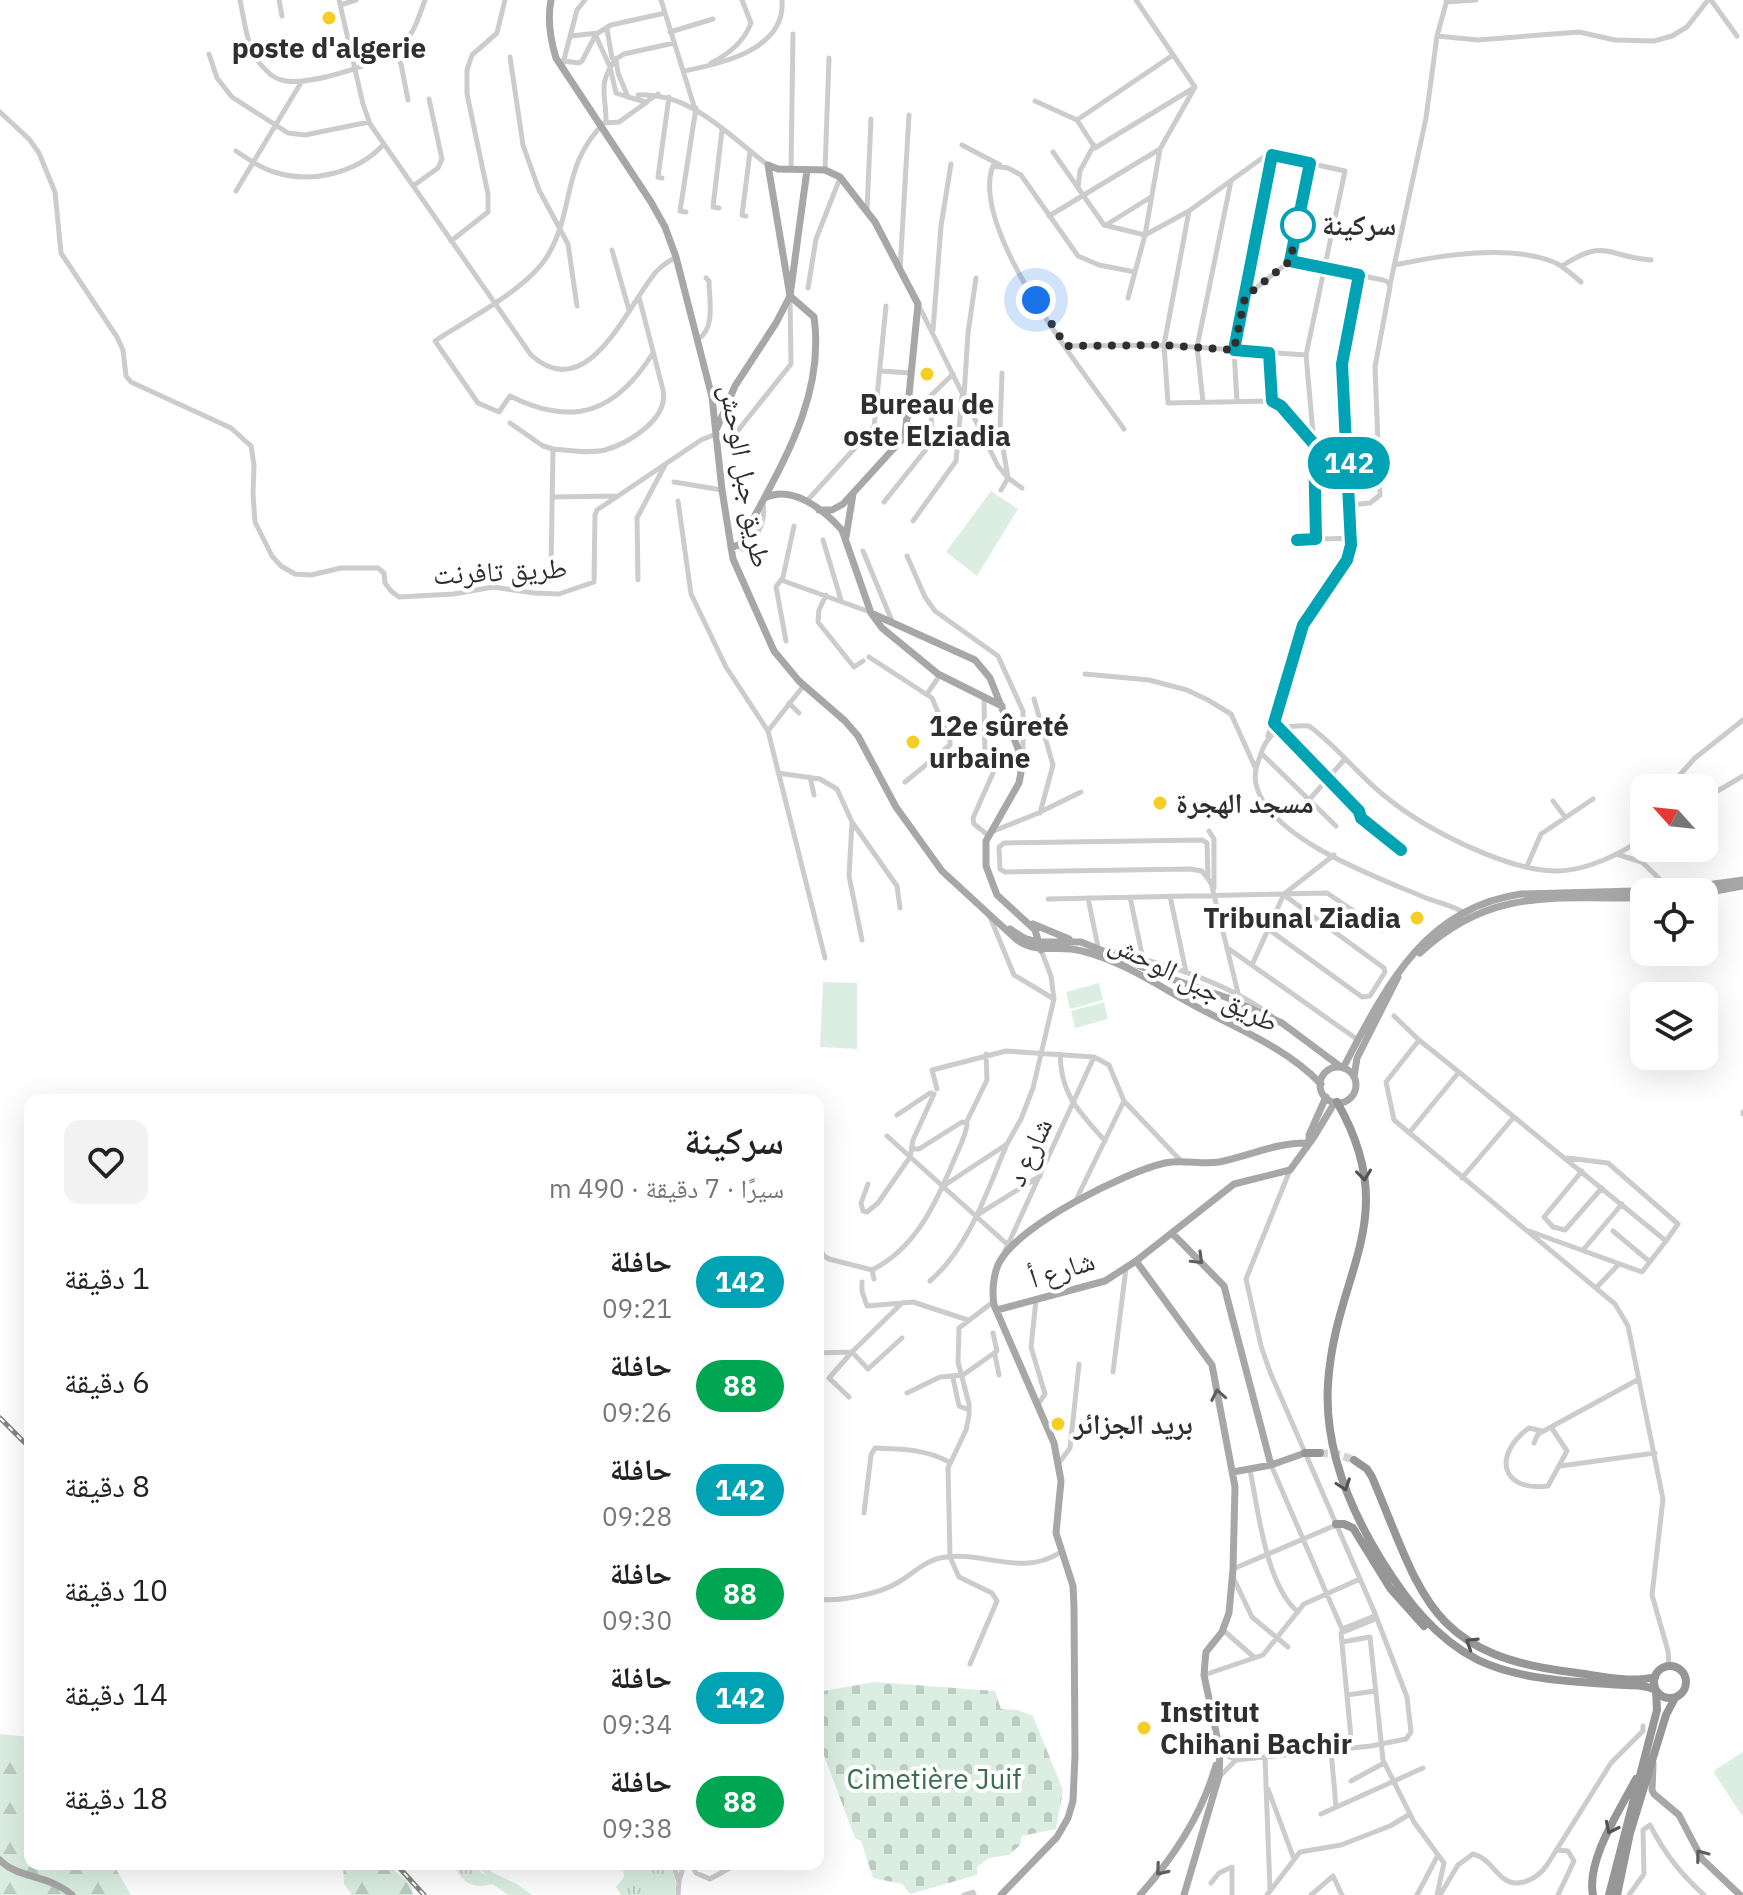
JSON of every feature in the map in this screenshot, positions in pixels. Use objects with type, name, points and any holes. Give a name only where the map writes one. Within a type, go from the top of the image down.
[{"type":"highway","points":[[1336,1102],[1360,1153],[1367,1205],[1359,1252],[1330,1368],[1327,1409],[1332,1442],[1352,1506],[1377,1553],[1411,1605],[1458,1648]]},
{"type":"highway","points":[[1305,1453],[1320,1453]]},
{"type":"highway","points":[[1354,1460],[1372,1477],[1413,1574],[1439,1618],[1460,1636],[1492,1655],[1515,1663],[1638,1680],[1655,1677]]},
{"type":"highway","points":[[1336,1524],[1353,1528],[1390,1588],[1415,1619],[1490,1665],[1524,1675],[1644,1685],[1664,1697],[1675,1698]]},
{"type":"highway","points":[[1609,1895],[1657,1710],[1655,1677],[1669,1666],[1679,1668],[1686,1676],[1686,1687],[1675,1698],[1666,1715],[1630,1833],[1617,1895]]},
{"type":"highway","points":[[1593,1895],[1592,1878],[1598,1856],[1643,1764]]},
{"type":"main road","name":"طريق جبل الوحش","points":[[551,0],[548,18],[551,41],[651,202],[665,227],[676,257],[712,397],[722,490],[740,578],[774,651],[804,685],[858,736],[896,807],[942,871],[1017,940],[1029,948],[1044,946],[1082,951],[1150,980],[1274,1047],[1300,1064],[1321,1084]]},
{"type":"main road","points":[[735,546],[800,428],[815,371],[814,317],[790,296],[768,165],[791,170],[825,170],[840,177],[867,212],[918,304],[907,419],[902,441],[853,494],[837,507],[819,510]]},
{"type":"main road","points":[[717,432],[735,386],[790,296],[807,170]]},
{"type":"main road","points":[[762,500],[772,494],[786,493],[819,510],[842,530],[871,613],[882,628],[940,675],[1002,706]]},
{"type":"main road","points":[[845,543],[853,494]]},
{"type":"main road","points":[[871,613],[975,660],[990,678],[1023,761],[1019,783],[990,834],[984,858],[994,889],[1002,901],[1039,930],[1102,948]]},
{"type":"main road","points":[[1718,885],[1743,880]]},
{"type":"main road","points":[[1718,890],[1743,886]]},
{"type":"main road","points":[[1448,925],[1397,979],[1357,1058],[1354,1094],[1336,1102],[1326,1097],[1321,1084],[1327,1071],[1342,1067],[1386,988],[1410,957],[1448,925],[1501,897],[1630,892]]},
{"type":"main road","points":[[1466,914],[1519,900],[1630,898]]},
{"type":"main road","points":[[995,919],[1044,946],[1073,940]]},
{"type":"main road","points":[[1027,939],[1039,930]]},
{"type":"main road","points":[[1039,930],[1044,946]]},
{"type":"main road","name":"طريق جبل الوحش","points":[[1102,948],[1282,1023],[1342,1067]]},
{"type":"main road","points":[[1342,1067],[1354,1077]]},
{"type":"main road","points":[[1309,1143],[1309,1135],[1326,1097]]},
{"type":"main road","points":[[1290,1170],[1336,1102]]},
{"type":"main road","points":[[1001,1895],[1057,1837],[1073,1801],[1075,1772],[1073,1586],[1056,1533],[1061,1481],[1059,1463],[1039,1403],[995,1306],[992,1295],[999,1263],[1010,1246],[1043,1222],[1110,1184],[1145,1169],[1168,1162],[1218,1162],[1278,1146],[1309,1143]]},
{"type":"main road","name":"شارع أ","points":[[995,1306],[1036,1300],[1105,1281],[1136,1261],[1234,1184],[1290,1170]]},
{"type":"main road","points":[[1172,1233],[1224,1286],[1271,1465]]},
{"type":"main road","points":[[1136,1261],[1212,1365],[1233,1472],[1236,1504],[1229,1613],[1223,1630],[1206,1652],[1204,1675],[1220,1752],[1219,1776],[1184,1895]]},
{"type":"main road","points":[[1233,1472],[1271,1465],[1305,1453]]},
{"type":"main road","points":[[1140,1895],[1170,1860],[1185,1836],[1209,1788],[1220,1752]]},
{"type":"main road","points":[[1654,1754],[1652,1790],[1679,1815],[1702,1859],[1740,1895]]},
{"type":"main road","points":[[1185,1836],[1196,1830],[1199,1843]]},
{"type":"main road","points":[[0,1860],[21,1872],[62,1886],[72,1895]]},
{"type":"street","points":[[240,0],[249,42],[259,63],[276,78],[286,81],[302,81],[379,61],[413,32],[425,0]]},
{"type":"street","points":[[279,0],[282,16]]},
{"type":"street","points":[[356,0],[339,2],[369,122],[531,355],[540,363],[559,369],[578,367],[593,358],[658,270],[676,257]]},
{"type":"street","points":[[451,241],[488,212],[488,194],[467,94],[467,70],[472,55],[497,33],[505,0]]},
{"type":"street","points":[[585,0],[577,10],[563,64],[582,61],[595,34]]},
{"type":"street","points":[[703,67],[724,57],[747,34],[751,23],[742,0]]},
{"type":"street","points":[[684,71],[731,61],[760,43],[775,28],[783,11],[782,0]]},
{"type":"street","points":[[1136,0],[1195,87]]},
{"type":"street","points":[[1351,505],[1370,503],[1380,495],[1375,367],[1426,118],[1437,36],[1446,1],[1476,0]]},
{"type":"street","points":[[1437,36],[1478,40],[1579,32],[1615,40],[1654,41],[1672,36],[1687,27],[1709,0],[1737,36]]},
{"type":"street","points":[[664,1],[670,32],[695,108],[680,211],[686,212]]},
{"type":"street","points":[[571,36],[595,34],[611,25],[665,13]]},
{"type":"street","points":[[670,32],[713,19]]},
{"type":"street","points":[[607,29],[612,58],[616,59],[628,97]]},
{"type":"street","points":[[595,34],[610,67],[616,93],[635,101],[648,101]]},
{"type":"street","points":[[791,170],[793,34]]},
{"type":"street","points":[[653,353],[630,384],[598,407],[570,412],[543,411],[510,396],[499,412],[488,410],[478,403],[435,341],[517,288],[538,269],[555,240],[577,160],[602,125],[606,112],[603,90],[610,67],[624,54],[674,43]]},
{"type":"street","points":[[394,51],[401,64],[408,100]]},
{"type":"street","points":[[209,54],[212,68],[232,97],[295,136],[369,122]]},
{"type":"street","points":[[1077,120],[1173,55]]},
{"type":"street","points":[[510,57],[523,145],[539,190],[568,244],[577,306]]},
{"type":"street","points":[[825,170],[829,58]]},
{"type":"street","points":[[236,191],[302,81]]},
{"type":"street","points":[[1035,101],[1077,120],[1095,148],[1195,87]]},
{"type":"street","points":[[1128,298],[1145,235],[1160,149],[1195,87]]},
{"type":"street","points":[[602,125],[619,122],[658,94]]},
{"type":"street","points":[[638,95],[658,94],[695,108],[768,165]]},
{"type":"street","points":[[662,178],[658,177],[669,97]]},
{"type":"street","points":[[413,186],[438,168],[442,159],[429,99]]},
{"type":"street","name":"طريق تافرنت","points":[[0,112],[29,139],[49,173],[55,192],[61,253],[117,337],[123,350],[126,376],[131,382],[161,398],[231,428],[251,446],[255,522],[272,556],[281,566],[295,574],[311,575],[341,568],[378,568],[384,573],[385,583],[399,597],[454,594],[493,587],[559,594],[594,582],[595,515],[597,510],[618,496]]},
{"type":"street","points":[[900,270],[909,115]]},
{"type":"street","points":[[867,212],[871,119]]},
{"type":"street","points":[[719,208],[713,207],[722,130]]},
{"type":"street","points":[[236,151],[253,162],[290,176],[319,175],[358,164],[383,145]]},
{"type":"street","points":[[962,145],[1021,175],[1078,256],[1099,265],[1135,272]]},
{"type":"street","points":[[1078,188],[1080,171],[1094,145]]},
{"type":"street","points":[[1049,216],[1160,149]]},
{"type":"street","points":[[746,216],[742,215],[751,152]]},
{"type":"street","points":[[1053,152],[1106,225],[1145,235],[1189,211],[1265,156],[1345,171],[1306,355],[1314,444],[1316,539]]},
{"type":"street","points":[[1237,402],[1234,350],[1272,155]]},
{"type":"street","points":[[1245,297],[1290,261],[1310,163]]},
{"type":"street","points":[[933,333],[941,226],[951,164]]},
{"type":"street","points":[[1002,166],[993,166],[990,186],[1001,238],[1021,277],[1124,429]]},
{"type":"street","points":[[808,288],[816,239],[840,177]]},
{"type":"street","points":[[1203,402],[1197,347],[1231,181]]},
{"type":"street","points":[[1106,225],[1152,197]]},
{"type":"street","points":[[1189,211],[1164,345],[1168,403],[1272,401],[1281,406],[1314,444]]},
{"type":"street","points":[[1562,266],[1589,250],[1600,249],[1625,254],[1633,259],[1651,260]]},
{"type":"street","points":[[612,250],[629,310]]},
{"type":"street","points":[[1395,265],[1494,254],[1534,257],[1562,266],[1581,282]]},
{"type":"street","points":[[1290,261],[1388,282],[1390,287]]},
{"type":"street","points":[[1359,275],[1342,364],[1352,538],[1347,560],[1303,625],[1274,723],[1256,769],[1255,781],[1260,795],[1280,822],[1334,855],[1466,914]]},
{"type":"street","points":[[698,339],[709,327],[709,281],[706,278]]},
{"type":"street","points":[[913,521],[956,461],[976,278]]},
{"type":"street","points":[[510,423],[532,440],[553,449],[605,450],[635,435],[651,422],[661,410],[665,398],[639,296]]},
{"type":"street","points":[[732,449],[732,438],[792,359],[790,296]]},
{"type":"street","points":[[918,304],[998,466],[1022,488]]},
{"type":"street","points":[[806,502],[874,427],[886,306]]},
{"type":"street","points":[[1066,346],[1164,345],[1306,355]]},
{"type":"street","points":[[1269,353],[1272,401]]},
{"type":"street","points":[[880,371],[911,373]]},
{"type":"street","points":[[1001,490],[1008,478],[1000,430],[1002,373]]},
{"type":"street","points":[[907,419],[953,374]]},
{"type":"street","points":[[884,502],[928,447],[932,394]]},
{"type":"street","points":[[909,397],[923,403]]},
{"type":"street","points":[[552,497],[618,496],[717,432]]},
{"type":"street","points":[[1314,444],[1379,440]]},
{"type":"street","points":[[551,570],[553,449]]},
{"type":"street","points":[[638,580],[637,518],[665,465]]},
{"type":"street","points":[[674,482],[722,490]]},
{"type":"street","points":[[678,501],[691,594],[726,667],[768,731],[825,958]]},
{"type":"street","points":[[786,641],[776,587],[781,580],[794,526]]},
{"type":"street","points":[[1297,540],[1352,538]]},
{"type":"street","points":[[823,540],[841,601]]},
{"type":"street","points":[[863,551],[892,622]]},
{"type":"street","points":[[907,556],[925,597],[935,611],[998,656],[1023,711],[1023,761]]},
{"type":"street","points":[[781,580],[871,613]]},
{"type":"street","points":[[826,595],[818,617],[822,629],[854,667],[866,659],[927,694],[935,703],[950,745],[905,782]]},
{"type":"street","points":[[1085,674],[1149,680],[1187,690],[1208,700],[1231,714],[1256,769]]},
{"type":"street","points":[[927,694],[940,675]]},
{"type":"street","points":[[768,731],[804,685]]},
{"type":"street","points":[[984,697],[985,759]]},
{"type":"street","points":[[1034,699],[1053,765],[1040,813]]},
{"type":"street","points":[[789,703],[799,713]]},
{"type":"street","points":[[1681,774],[1695,758],[1743,720]]},
{"type":"street","points":[[1274,723],[1359,811],[1361,818],[1401,850]]},
{"type":"street","points":[[1261,753],[1268,738],[1279,729],[1309,726],[1414,819],[1454,840],[1527,866],[1558,871],[1580,868],[1630,846]]},
{"type":"street","points":[[1261,753],[1336,826]]},
{"type":"street","points":[[1309,800],[1344,760]]},
{"type":"street","points":[[778,773],[827,781],[837,789],[852,822],[897,886],[900,908]]},
{"type":"street","points":[[993,773],[973,818],[974,824],[990,834],[1081,792]]},
{"type":"street","points":[[1718,791],[1743,776]]},
{"type":"street","points":[[810,777],[814,795]]},
{"type":"street","points":[[1527,866],[1541,834],[1593,799]]},
{"type":"street","points":[[1553,801],[1565,817]]},
{"type":"street","points":[[852,822],[849,876],[862,940]]},
{"type":"street","points":[[1209,831],[1214,839],[1214,895]]},
{"type":"street","points":[[1208,878],[1198,869],[1005,872],[1000,869],[999,847],[1004,843],[1202,840],[1207,843],[1208,878],[1238,993]]},
{"type":"street","points":[[1615,854],[1630,858]]},
{"type":"street","points":[[1252,965],[1284,894],[1334,855]]},
{"type":"street","points":[[1642,862],[1659,878]]},
{"type":"street","points":[[1048,899],[1327,893],[1382,930]]},
{"type":"street","points":[[1268,929],[1362,997],[1370,996],[1385,972],[1384,968],[1284,894]]},
{"type":"street","points":[[1170,896],[1187,973]]},
{"type":"street","points":[[1130,897],[1143,959]]},
{"type":"street","points":[[1088,898],[1102,948]]},
{"type":"street","points":[[1444,904],[1448,925]]},
{"type":"street","points":[[988,912],[1014,975],[1054,999]]},
{"type":"street","points":[[930,1281],[953,1257],[975,1216],[1033,1088],[1054,999],[1051,976],[1044,963],[1044,946]]},
{"type":"street","name":"طريق جبل الوحش","points":[[1102,948],[1187,973],[1238,993],[1282,1023]]},
{"type":"street","points":[[1229,949],[1359,1041]]},
{"type":"street","points":[[1378,984],[1386,988]]},
{"type":"street","points":[[1394,1016],[1419,1040],[1666,1241]]},
{"type":"street","points":[[1419,1040],[1386,1082],[1394,1120],[1596,1288],[1623,1315],[1628,1326],[1663,1499],[1652,1595],[1668,1651],[1669,1666]]},
{"type":"street","points":[[937,1089],[932,1070],[986,1054],[1006,1051],[1094,1057],[1113,1071],[1124,1101],[1168,1150],[1183,1162]]},
{"type":"street","points":[[824,1259],[872,1270],[889,1260],[911,1240],[944,1186],[967,1129],[966,1123],[987,1080],[986,1054]]},
{"type":"street","points":[[1060,1054],[1060,1073],[1066,1091],[1105,1141]]},
{"type":"street","name":"شارع د","points":[[1010,1246],[1094,1057]]},
{"type":"street","points":[[1409,1133],[1459,1072]]},
{"type":"street","points":[[868,1184],[861,1203],[863,1211],[867,1212],[878,1203],[910,1157],[913,1140],[934,1094],[930,1093],[897,1115]]},
{"type":"street","points":[[1075,1203],[1124,1101]]},
{"type":"street","points":[[1462,1178],[1514,1117]]},
{"type":"street","points":[[912,1149],[919,1149],[957,1125],[966,1123]]},
{"type":"street","points":[[887,1136],[1010,1246]]},
{"type":"street","points":[[944,1186],[1007,1144]]},
{"type":"street","points":[[1523,1229],[1642,1272],[1678,1224],[1608,1163],[1566,1158]]},
{"type":"street","points":[[1220,1752],[1236,1760],[1352,1748],[1406,1739],[1411,1732],[1407,1697],[1261,1346],[1246,1279],[1290,1170]]},
{"type":"street","points":[[1582,1171],[1544,1217],[1553,1227],[1565,1230],[1602,1188]]},
{"type":"street","points":[[975,1216],[1041,1175]]},
{"type":"street","points":[[1583,1250],[1622,1204]]},
{"type":"street","points":[[1613,1231],[1650,1262]]},
{"type":"street","points":[[824,1256],[829,1259]]},
{"type":"street","points":[[1596,1288],[1619,1264]]},
{"type":"street","points":[[1113,1372],[1126,1268]]},
{"type":"street","points":[[872,1270],[874,1279]]},
{"type":"street","points":[[862,1282],[867,1306],[913,1302],[968,1320]]},
{"type":"street","points":[[1036,1300],[1031,1347],[1045,1394],[1039,1403]]},
{"type":"street","points":[[849,1397],[829,1378],[902,1303]]},
{"type":"street","points":[[970,1664],[997,1601],[992,1593],[959,1577],[950,1557],[949,1462],[966,1430],[969,1410],[958,1362],[958,1332],[968,1320],[995,1306]]},
{"type":"street","points":[[993,1333],[998,1347],[995,1355],[999,1375]]},
{"type":"street","points":[[824,1353],[852,1352],[868,1369],[902,1338]]},
{"type":"street","points":[[907,1393],[940,1377],[963,1375],[995,1355]]},
{"type":"street","points":[[1059,1463],[1070,1448],[1079,1364]]},
{"type":"street","points":[[953,1378],[959,1406],[969,1410]]},
{"type":"street","points":[[1534,1443],[1542,1431],[1639,1379]]},
{"type":"street","points":[[1542,1431],[1529,1428],[1514,1438],[1504,1461],[1518,1483],[1532,1488],[1548,1486],[1567,1451],[1551,1427]]},
{"type":"street","points":[[864,1513],[871,1455],[875,1448],[917,1450],[936,1454],[949,1462]]},
{"type":"street","points":[[1559,1466],[1655,1453]]},
{"type":"street","points":[[1271,1465],[1342,1629],[1372,1617],[1373,1620],[1341,1633],[1352,1748]]},
{"type":"street","points":[[1250,1470],[1268,1555],[1286,1601],[1298,1612]]},
{"type":"street","points":[[1288,1647],[1248,1612],[1233,1573],[1336,1524]]},
{"type":"street","points":[[824,1598],[874,1592],[892,1586],[921,1565],[950,1557],[1040,1563],[1061,1552]]},
{"type":"street","points":[[1204,1675],[1263,1655],[1304,1604],[1360,1579]]},
{"type":"street","points":[[1223,1630],[1255,1657]]},
{"type":"street","points":[[1342,1642],[1370,1637],[1379,1743],[1384,1763],[1410,1814],[1444,1863],[1439,1895]]},
{"type":"street","points":[[1347,1695],[1375,1691]]},
{"type":"street","points":[[1439,1895],[1467,1856],[1479,1856],[1503,1879],[1518,1882],[1542,1873],[1611,1763],[1643,1731],[1643,1726]]},
{"type":"street","points":[[1331,1750],[1336,1807]]},
{"type":"street","points":[[1265,1757],[1268,1893]]},
{"type":"street","points":[[1219,1776],[1236,1760]]},
{"type":"street","points":[[1351,1781],[1384,1763]]},
{"type":"street","points":[[1321,1814],[1423,1768]]},
{"type":"street","points":[[1266,1782],[1294,1859]]},
{"type":"street","points":[[1268,1893],[1300,1852],[1341,1845],[1390,1826],[1410,1814]]},
{"type":"street","points":[[1629,1895],[1644,1874],[1643,1830],[1650,1825],[1662,1849],[1688,1883],[1704,1895]]},
{"type":"street","points":[[1556,1850],[1568,1851],[1574,1861],[1558,1895]]},
{"type":"street","points":[[1417,1895],[1438,1855]]},
{"type":"street","points":[[1211,1883],[1219,1873],[1232,1867],[1232,1895]]},
{"type":"street","points":[[675,1870],[679,1882]]},
{"type":"street","points":[[678,1895],[682,1870]]},
{"type":"street","points":[[695,1870],[710,1879],[726,1870]]},
{"type":"street","points":[[1311,1895],[1333,1876],[1342,1895]]},
{"type":"street","points":[[964,1895],[973,1892],[974,1895]]},
{"type":"green space","points":[[991,491],[1018,509],[977,576],[946,552]]},
{"type":"green space","points":[[823,982],[857,983],[857,1049],[820,1047]]},
{"type":"green space","points":[[1099,983],[1103,1000],[1070,1009],[1066,992]]},
{"type":"green space","points":[[1104,1002],[1108,1019],[1075,1028],[1071,1011]]},
{"type":"green space","name":"Cimetière Juif","points":[[875,1682],[995,1691],[1001,1709],[1018,1710],[1033,1716],[1063,1790],[1056,1829],[1022,1836],[1020,1845],[1009,1855],[989,1858],[977,1867],[977,1875],[910,1894],[902,1884],[873,1878],[861,1841],[855,1838],[824,1755],[824,1691]]},
{"type":"green space","points":[[0,1734],[24,1736],[24,1870],[116,1870],[131,1895],[0,1895]]},
{"type":"green space","points":[[1743,1752],[1743,1817],[1714,1773]]},
{"type":"green space","points":[[343,1870],[394,1870],[411,1885],[413,1895],[352,1895],[344,1884]]},
{"type":"green space","points":[[456,1870],[478,1870],[487,1876],[481,1870],[490,1870],[532,1895],[508,1895],[493,1884],[474,1885]]},
{"type":"green space","points":[[619,1870],[672,1870],[675,1895],[621,1895],[616,1887],[624,1877],[623,1871]]},
{"type":"tunnel","points":[[1320,1453],[1337,1454],[1354,1460]]},
{"type":"railway","points":[[0,1418],[24,1442]]},
{"type":"railway","points":[[401,1870],[424,1895]]},
{"type":"bus line","name":"142","points":[[1297,540],[1316,539],[1314,444],[1281,406],[1272,401],[1269,353],[1234,350],[1272,155],[1310,163],[1290,261],[1359,275],[1342,355],[1351,505],[1350,553],[1303,625],[1274,723],[1359,811],[1361,818],[1401,850]]},
{"type":"place","name":"poste d'algerie","points":[[329,18]]},
{"type":"place","name":"سركينة","points":[[1298,225]]},
{"type":"place","name":"Bureau de oste Elziadia","points":[[927,374]]},
{"type":"place","name":"12e sûreté urbaine","points":[[913,742]]},
{"type":"place","name":"مسجد الهجرة","points":[[1160,803]]},
{"type":"place","name":"Tribunal Ziadia","points":[[1417,918]]},
{"type":"place","name":"بريد الجزائر","points":[[1058,1424]]},
{"type":"place","name":"Institut Chihani Bachir","points":[[1144,1728]]},
{"type":"route","points":[[1036,300],[1066,346],[1164,345],[1234,350],[1245,297],[1290,261],[1298,225]]}]
